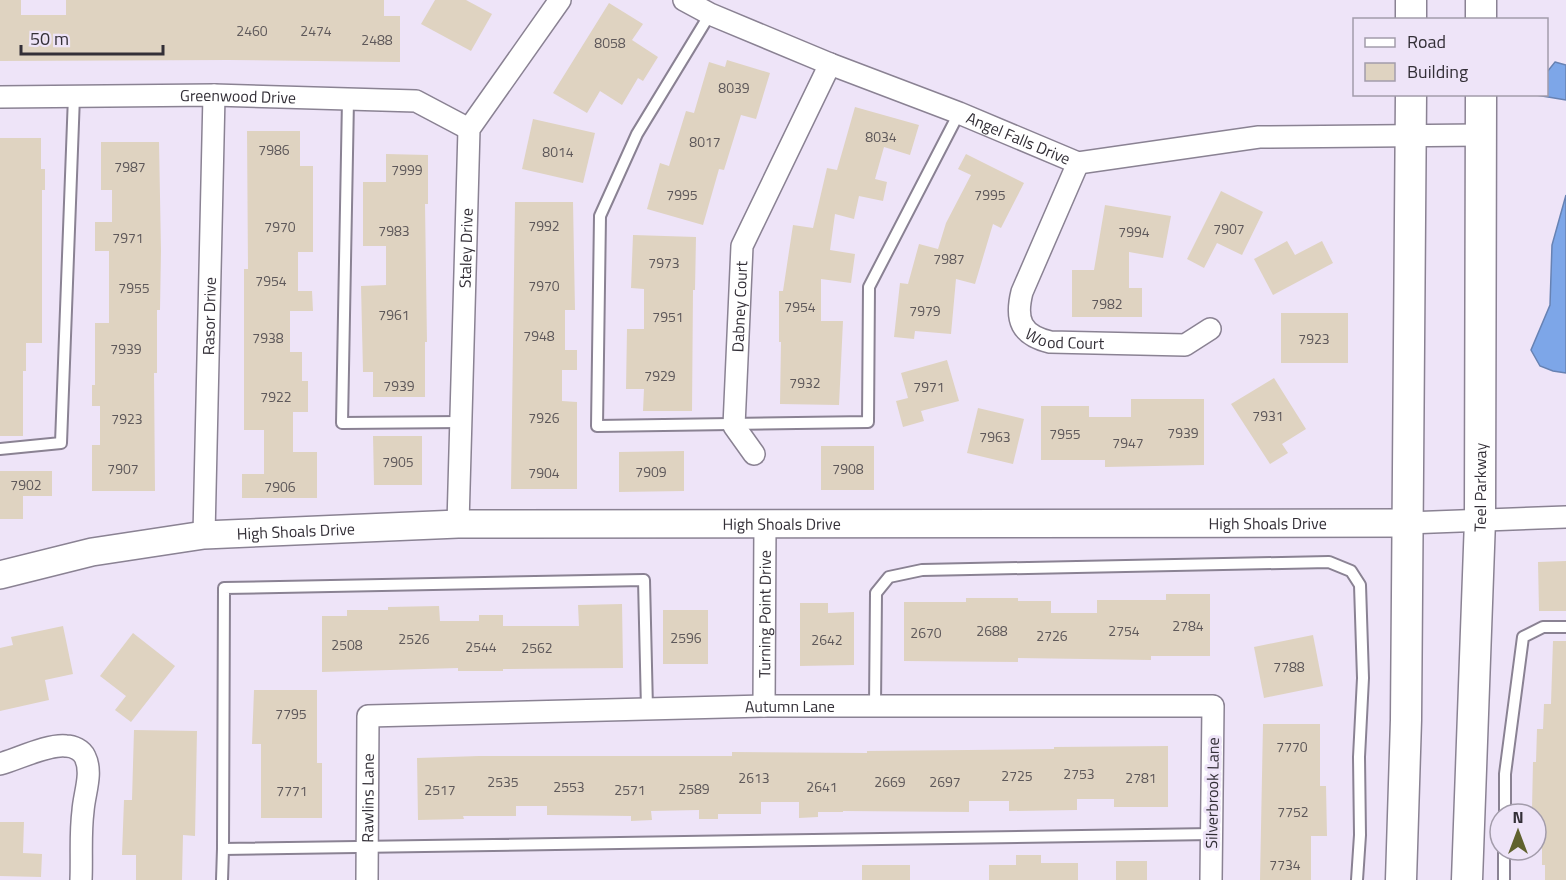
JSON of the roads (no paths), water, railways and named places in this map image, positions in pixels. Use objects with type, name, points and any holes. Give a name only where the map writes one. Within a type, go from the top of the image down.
[{"type":"main road","points":[[1411,0],[1411,18]]},
{"type":"main road","points":[[1481,0],[1481,18]]},
{"type":"main road","points":[[1401,880],[1406,720],[1411,96]]},
{"type":"main road","name":"Teel Parkway","points":[[1467,880],[1480,520],[1481,96]]},
{"type":"street","points":[[469,129],[560,0]]},
{"type":"street","name":"Angel Falls Drive","points":[[684,0],[710,14],[830,64],[959,113],[1078,163],[1259,137],[1481,135]]},
{"type":"street","name":"Dabney Court","points":[[734,426],[742,246],[830,64]]},
{"type":"street","name":"Greenwood Drive","points":[[0,97],[214,96],[416,101],[469,129]]},
{"type":"street","name":"Rasor Drive","points":[[204,535],[214,96]]},
{"type":"street","name":"Staley Drive","points":[[458,524],[469,129]]},
{"type":"street","name":"Wood Court","points":[[1078,163],[1022,292],[1018,307],[1022,327],[1035,338],[1050,342],[1185,345],[1210,329]]},
{"type":"street","points":[[734,426],[754,454]]},
{"type":"street","name":"High Shoals Drive","points":[[0,575],[92,552],[204,535],[458,524],[1407,523],[1566,517]]},
{"type":"street","name":"Turning Point Drive","points":[[764,706],[765,524]]},
{"type":"street","name":"Autumn Lane","points":[[368,716],[764,706],[1213,706]]},
{"type":"street","name":"Silverbrook Lane","points":[[1211,880],[1213,706]]},
{"type":"street","name":"Rawlins Lane","points":[[367,880],[368,716]]},
{"type":"street","points":[[0,764],[55,747],[66,746],[84,754],[88,779],[83,810],[81,880]]},
{"type":"lane","points":[[710,14],[637,134],[600,216],[597,426],[734,426],[868,422],[869,287],[959,113]]},
{"type":"lane","points":[[0,449],[61,443],[74,96]]},
{"type":"lane","points":[[348,100],[342,423],[462,422]]},
{"type":"lane","points":[[875,706],[876,593],[889,577],[922,570],[1329,562],[1351,571],[1360,585],[1363,678],[1357,880]]},
{"type":"lane","points":[[222,880],[224,588],[644,580],[647,709]]},
{"type":"lane","points":[[1504,802],[1505,774],[1523,637],[1543,627],[1566,627]]},
{"type":"lane","points":[[223,849],[1212,834]]},
{"type":"lane","points":[[1504,862],[1504,880]]},
{"type":"water","points":[[1555,62],[1566,65],[1566,100],[1542,96],[1548,96],[1548,71]]},
{"type":"water","points":[[1566,195],[1566,373],[1540,366],[1531,350],[1550,305],[1552,245]]}]
